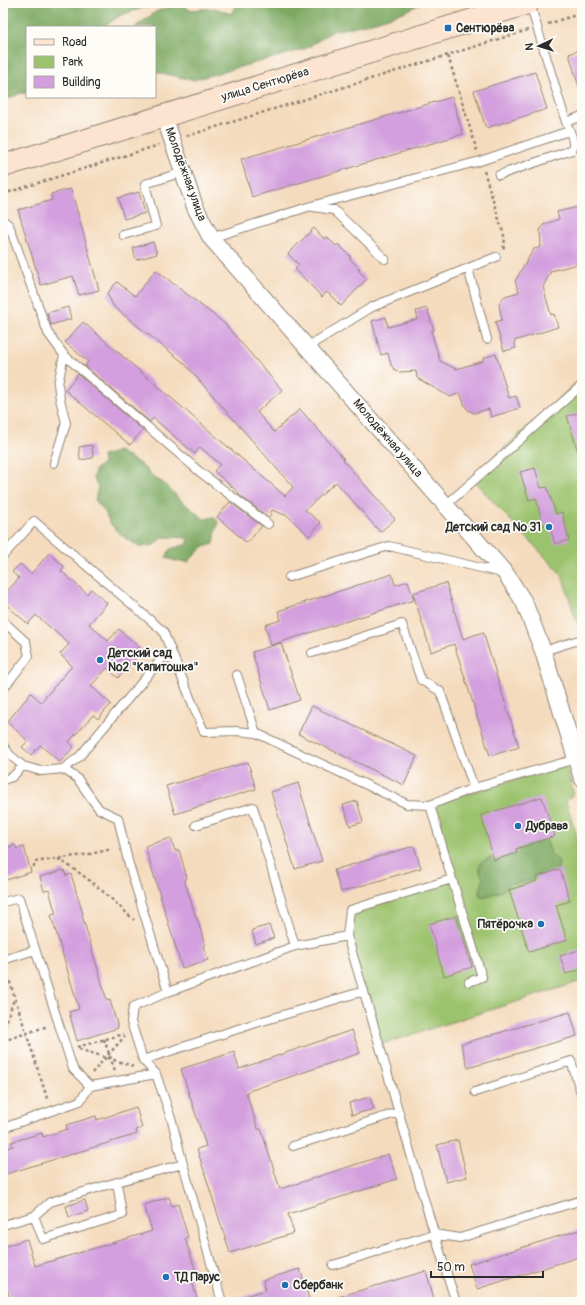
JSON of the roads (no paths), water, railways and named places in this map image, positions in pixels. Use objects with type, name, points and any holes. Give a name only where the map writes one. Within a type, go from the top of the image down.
[{"type":"main road","name":"улица Сентюрёва","points":[[3,166],[528,3]]},
{"type":"street","name":"Молодёжная улица","points":[[164,116],[195,206],[211,238],[506,574],[524,602],[543,651],[582,778]]},
{"type":"lane","points":[[499,175],[572,150],[574,147],[528,3]]},
{"type":"lane","points":[[566,122],[582,116]]},
{"type":"lane","points":[[211,238],[311,206],[480,161],[569,131]]},
{"type":"lane","points":[[123,235],[156,226],[145,184],[183,172]]},
{"type":"lane","points":[[311,206],[334,210],[385,259]]},
{"type":"lane","points":[[3,220],[9,225],[48,333],[64,355],[200,472],[268,524]]},
{"type":"lane","points":[[307,347],[372,307],[496,257]]},
{"type":"lane","points":[[468,268],[487,339]]},
{"type":"lane","points":[[54,463],[66,423],[58,384],[64,355]]},
{"type":"lane","points":[[446,505],[582,385]]},
{"type":"lane","points":[[3,556],[34,521],[163,631],[204,732],[236,731],[256,733],[407,804],[430,805],[474,788],[576,759]]},
{"type":"lane","points":[[288,577],[389,546],[506,574]]},
{"type":"lane","points":[[3,621],[26,642],[29,656],[3,689]]},
{"type":"lane","points":[[312,653],[402,624],[421,680],[440,691],[474,788]]},
{"type":"lane","points":[[543,651],[582,639]]},
{"type":"lane","points":[[3,745],[9,754],[23,766],[41,771],[63,769],[79,757],[163,657],[175,661]]},
{"type":"lane","points":[[237,674],[256,733]]},
{"type":"lane","points":[[3,780],[12,777],[23,766]]},
{"type":"lane","points":[[63,769],[77,778],[99,809],[118,818],[128,861],[168,992]]},
{"type":"lane","points":[[430,805],[482,977],[469,982]]},
{"type":"lane","points":[[196,824],[253,807],[295,946]]},
{"type":"lane","points":[[452,879],[350,910],[347,936],[434,1234],[456,1302]]},
{"type":"lane","points":[[3,902],[19,898],[73,1069],[88,1084]]},
{"type":"lane","points":[[222,1302],[182,1164],[172,1121],[156,1074],[144,1060],[131,1022],[133,1007],[168,992],[295,946],[347,936]]},
{"type":"lane","points":[[3,960],[35,950]]},
{"type":"lane","points":[[144,1060],[256,1022],[364,991]]},
{"type":"lane","points":[[475,1092],[571,1061],[582,1096]]},
{"type":"lane","points":[[88,1084],[118,1081],[156,1074]]},
{"type":"lane","points":[[3,1128],[80,1101],[88,1084]]},
{"type":"lane","points":[[293,1146],[399,1112]]},
{"type":"lane","points":[[3,1225],[34,1216],[50,1202],[182,1164]]},
{"type":"lane","points":[[34,1216],[42,1239],[122,1215],[116,1182]]},
{"type":"lane","points":[[333,1265],[434,1234],[460,1238],[582,1200]]},
{"type":"place","name":"Сентюрёва","points":[[448,28]]},
{"type":"place","name":"Детский сад № 31","points":[[549,527]]},
{"type":"place","name":"Детский сад №2 \"Капитошка\"","points":[[100,660]]},
{"type":"place","name":"Дубрава","points":[[518,826]]},
{"type":"place","name":"Пятёрочка","points":[[541,924]]},
{"type":"place","name":"ТД Парус","points":[[166,1277]]},
{"type":"place","name":"Сбербанк","points":[[285,1285]]}]
